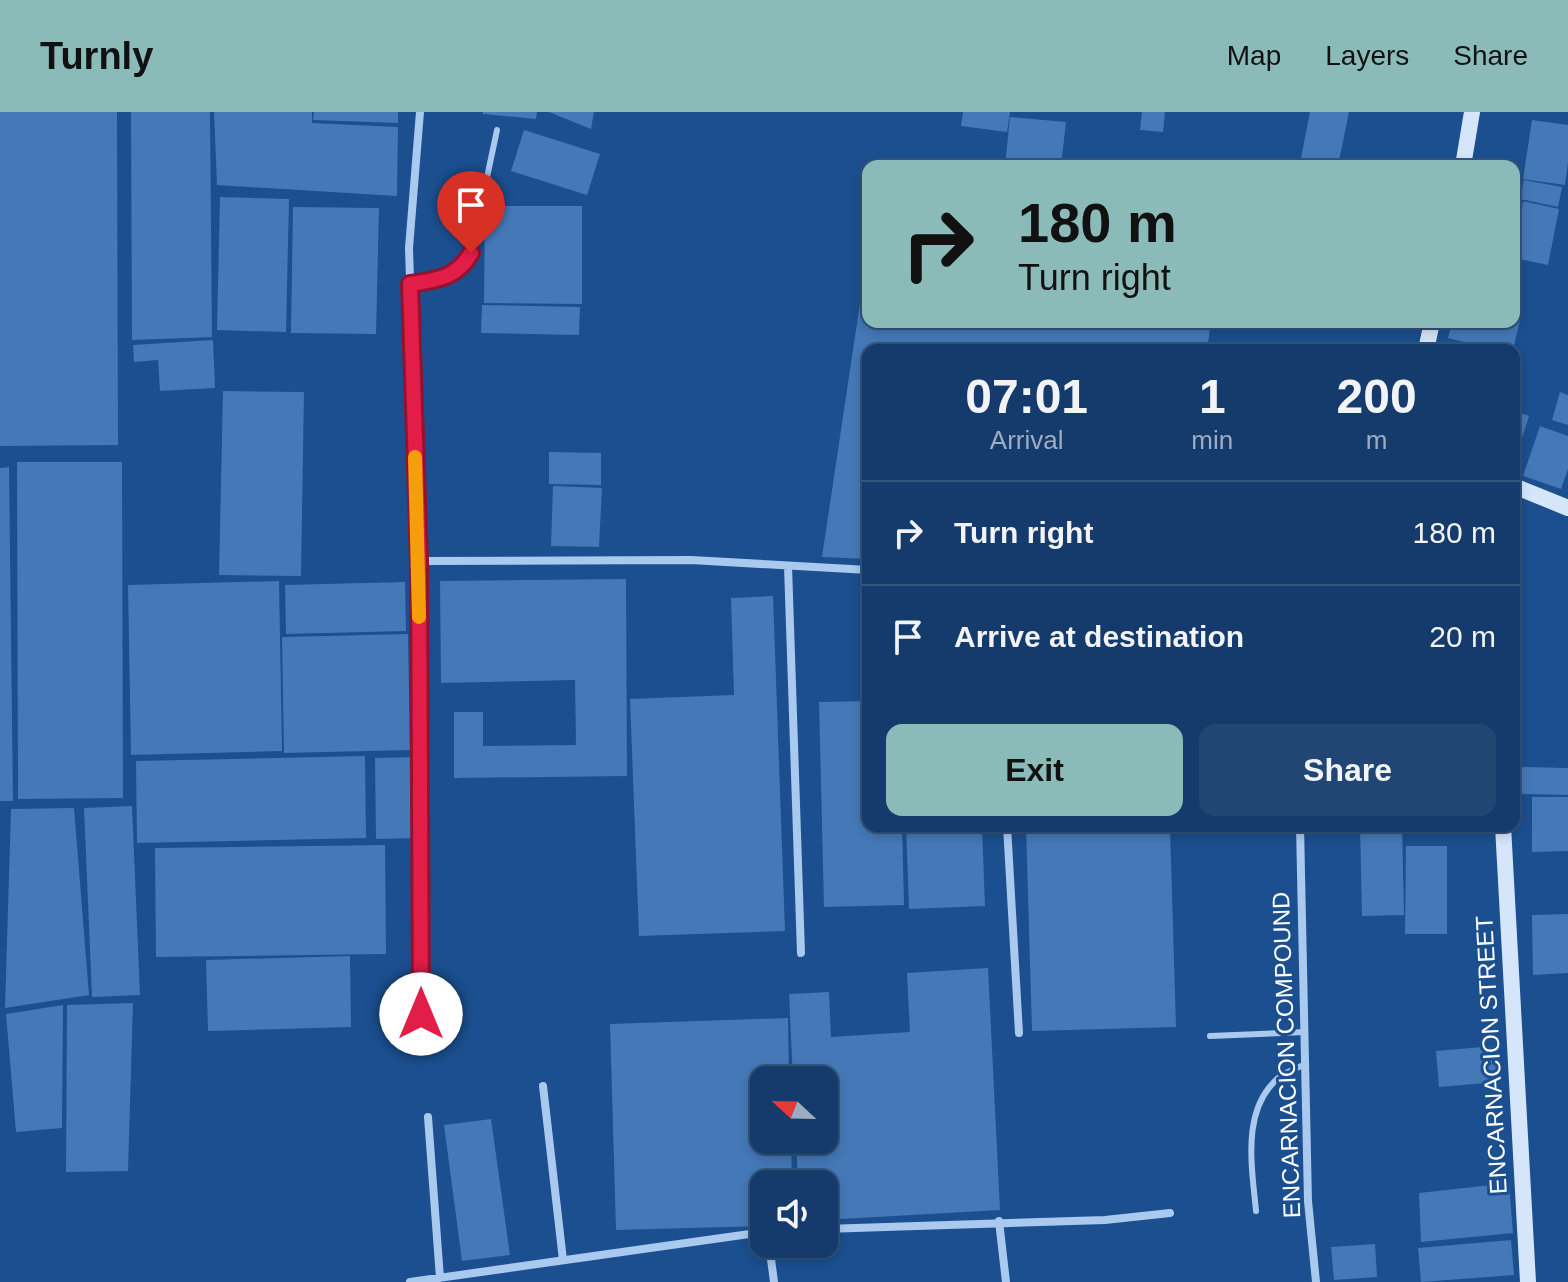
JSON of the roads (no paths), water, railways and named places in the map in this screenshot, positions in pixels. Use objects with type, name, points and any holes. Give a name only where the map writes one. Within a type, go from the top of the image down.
[{"type":"street","points":[[420,112],[409,248],[419,561],[421,1014]]},
{"type":"street","points":[[1464,160],[1472,112]]},
{"type":"street","points":[[1520,488],[1568,508]]},
{"type":"street","points":[[419,561],[691,560],[862,570]]},
{"type":"street","points":[[788,566],[801,953]]},
{"type":"street","points":[[1007,832],[1019,1033]]},
{"type":"street","name":"ENCARNACION COMPOUND","points":[[1300,832],[1308,1201],[1316,1282]]},
{"type":"street","name":"ENCARNACION STREET","points":[[1503,832],[1528,1282]]},
{"type":"street","points":[[543,1086],[563,1260]]},
{"type":"street","points":[[428,1117],[440,1278]]},
{"type":"street","points":[[838,1228],[1105,1220],[1170,1213]]},
{"type":"street","points":[[999,1221],[1006,1282]]},
{"type":"street","points":[[410,1282],[750,1234]]},
{"type":"street","points":[[771,1258],[774,1282]]},
{"type":"lane","points":[[410,284],[447,278],[463,267],[471,253],[497,130]]},
{"type":"lane","points":[[1210,1036],[1305,1032]]},
{"type":"lane","points":[[1256,1211],[1251,1157],[1254,1118],[1265,1093],[1283,1075],[1305,1064]]}]
